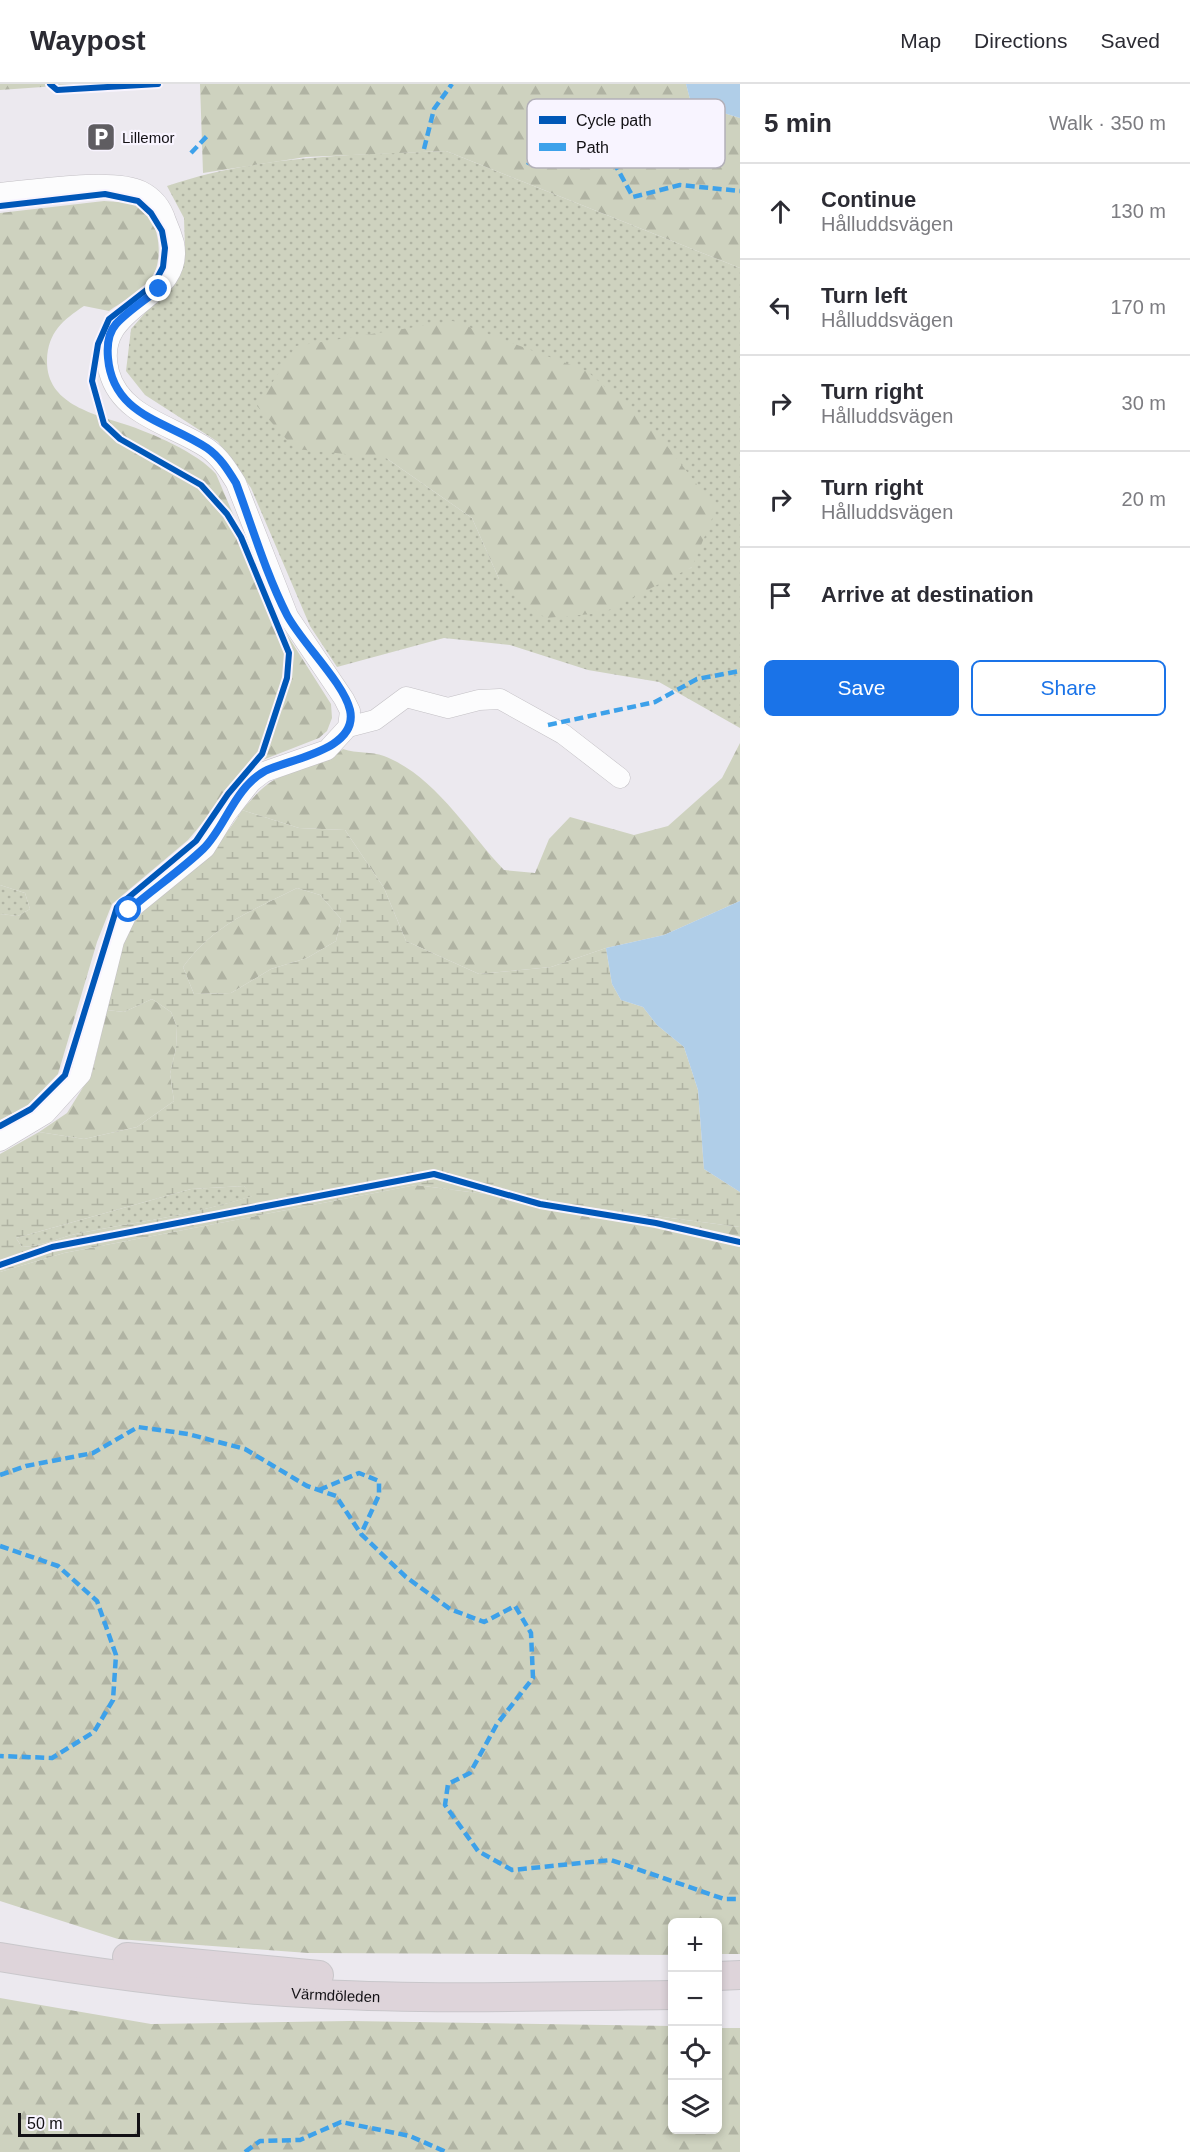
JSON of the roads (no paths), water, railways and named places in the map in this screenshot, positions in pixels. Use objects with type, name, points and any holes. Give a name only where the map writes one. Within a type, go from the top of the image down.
[{"type":"highway","name":"Värmdöleden","points":[[0,1938],[90,1953],[325,1975],[472,1978],[668,1976]]},
{"type":"highway","name":"Värmdöleden","points":[[0,1957],[209,1986],[323,1994],[472,1998],[668,1995]]},
{"type":"highway","points":[[722,1976],[740,1975]]},
{"type":"highway","points":[[722,1995],[740,1995]]},
{"type":"street","points":[[0,193],[100,184],[139,189],[154,199],[164,215],[174,245],[171,270],[159,289],[115,325],[107,346],[109,372],[118,392],[135,411],[199,444],[225,464],[236,483],[288,616],[326,669],[350,711],[348,727]]},
{"type":"street","points":[[0,1141],[45,1114],[81,1074],[114,941],[129,910],[205,848],[226,814],[251,782],[264,772],[327,750],[348,727],[375,720],[406,696],[448,708],[479,700],[500,699],[564,734],[620,778]]},
{"type":"water","points":[[686,84],[740,84],[740,118],[725,113],[725,99],[690,99]]},
{"type":"water","points":[[740,901],[740,1192],[704,1169],[698,1090],[684,1047],[657,1025],[643,1007],[621,1000],[612,984],[606,948],[664,935]]},
{"type":"place","name":"Lillemor","points":[[101,137]]}]
